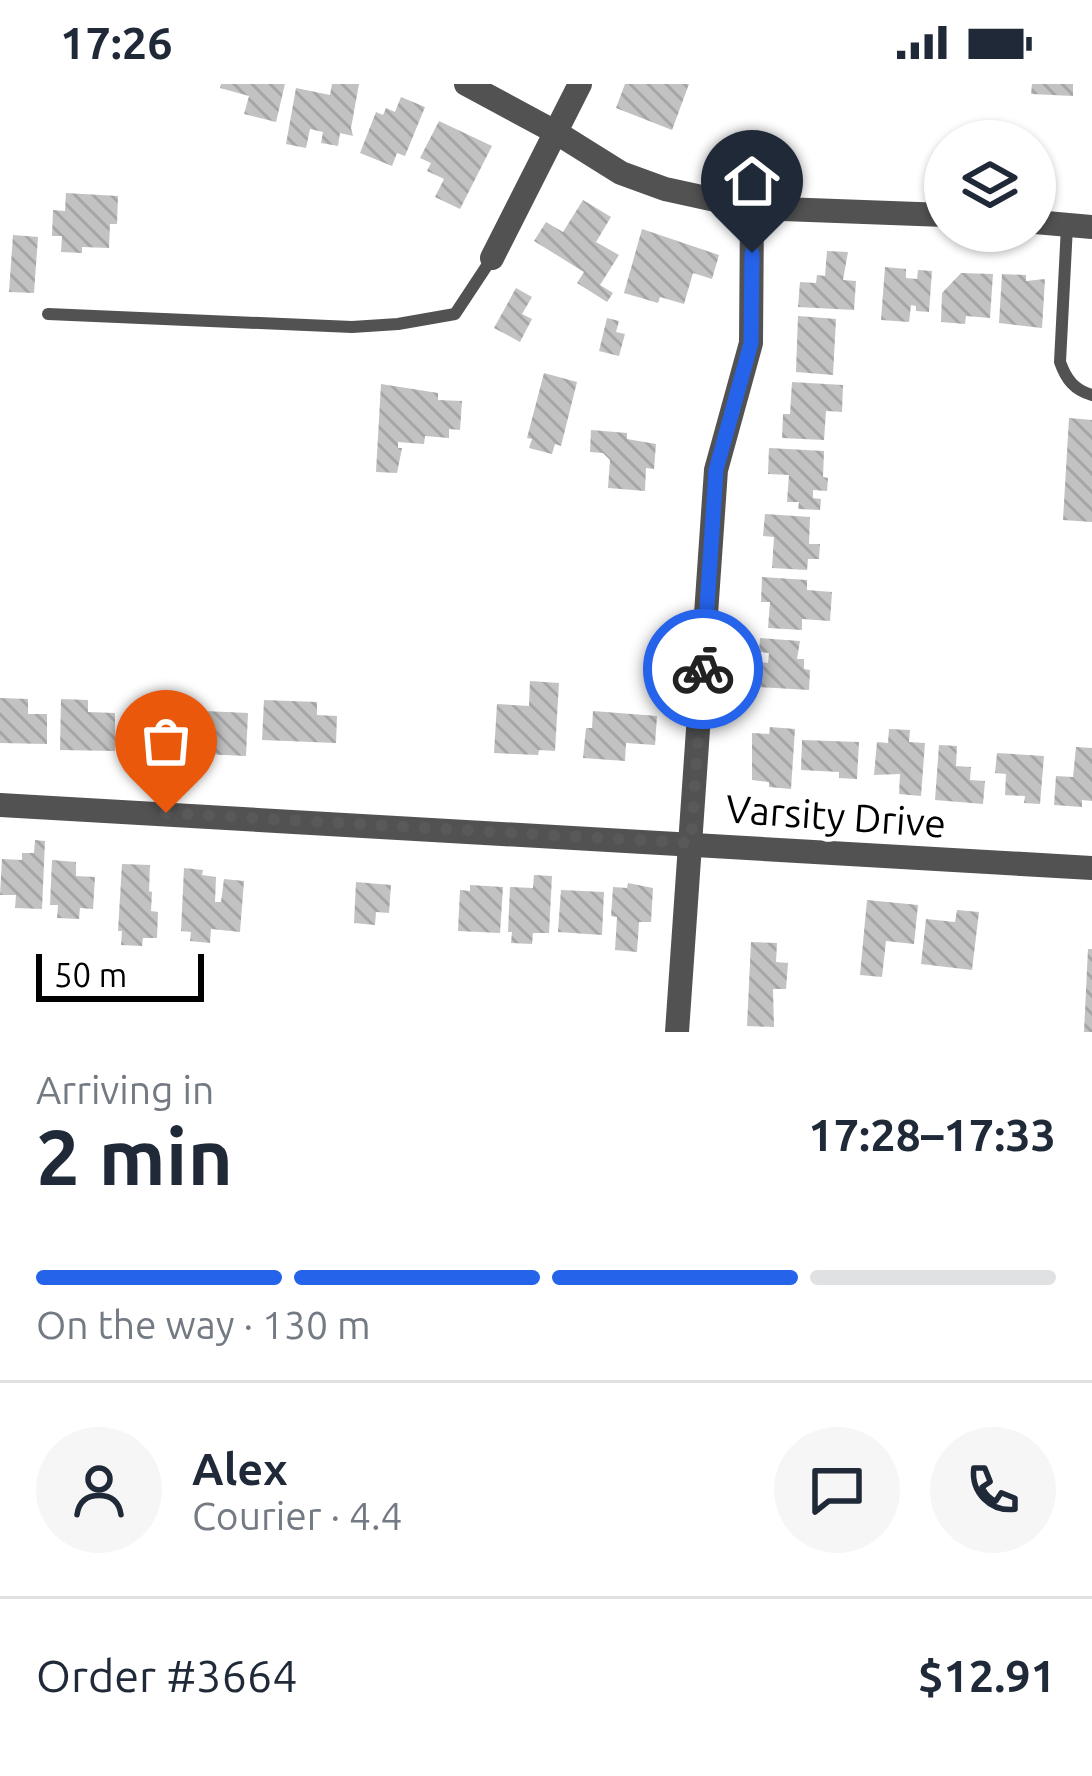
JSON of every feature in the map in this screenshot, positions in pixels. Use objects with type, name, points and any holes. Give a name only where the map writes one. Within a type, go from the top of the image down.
[{"type":"street","points":[[466,84],[621,173],[665,190],[752,208],[924,213]]},
{"type":"street","points":[[492,259],[580,84]]},
{"type":"street","points":[[677,1032],[716,470],[751,343],[752,208]]},
{"type":"street","name":"Varsity Drive","points":[[0,805],[1092,868]]},
{"type":"lane","points":[[1080,226],[1060,362],[1066,379],[1092,395]]},
{"type":"lane","points":[[48,314],[352,327],[398,324],[455,314],[492,259]]},
{"type":"building","points":[[221,84],[285,84],[276,122],[244,114],[249,96],[220,88]]},
{"type":"building","points":[[332,84],[359,84],[353,136],[340,133],[338,146],[321,143],[323,132],[310,129],[306,148],[286,144],[296,88],[330,95]]},
{"type":"building","points":[[625,84],[689,84],[672,130],[616,108]]},
{"type":"building","points":[[1032,84],[1073,84],[1073,96],[1031,94]]},
{"type":"building","points":[[401,97],[425,107],[405,156],[397,153],[392,166],[360,153],[376,112],[383,115],[386,108],[395,112]]},
{"type":"building","points":[[439,121],[492,146],[460,209],[435,197],[444,179],[427,171],[431,163],[420,158]]},
{"type":"building","points":[[66,193],[118,196],[117,224],[110,224],[109,248],[61,252],[62,236],[52,236],[53,210],[65,211]]},
{"type":"building","points":[[583,200],[611,217],[596,242],[619,255],[600,285],[613,293],[607,302],[577,283],[584,272],[534,241],[546,222],[563,232]]},
{"type":"building","points":[[642,229],[719,255],[712,279],[693,273],[684,304],[660,297],[658,303],[624,293]]},
{"type":"building","points":[[13,235],[38,237],[34,293],[9,292]]},
{"type":"building","points":[[827,251],[848,252],[843,280],[856,281],[854,310],[798,307],[800,282],[816,283],[817,275],[825,276]]},
{"type":"building","points":[[885,267],[906,269],[906,278],[917,279],[918,270],[932,271],[929,312],[916,311],[911,305],[909,322],[881,320]]},
{"type":"building","points":[[961,273],[993,274],[990,318],[966,316],[965,324],[941,322],[942,293]]},
{"type":"building","points":[[1002,274],[1026,275],[1026,281],[1045,279],[1042,328],[999,323]]},
{"type":"building","points":[[516,288],[532,297],[522,314],[532,319],[520,342],[494,328]]},
{"type":"building","points":[[798,316],[836,319],[833,375],[796,372]]},
{"type":"building","points":[[607,318],[619,321],[616,332],[625,334],[619,356],[599,351]]},
{"type":"building","points":[[544,373],[577,382],[561,446],[555,444],[552,454],[529,448],[532,439],[527,438]]},
{"type":"building","points":[[792,382],[843,385],[842,412],[826,411],[824,440],[782,438],[783,414],[790,414]]},
{"type":"building","points":[[381,384],[438,393],[438,400],[462,401],[460,430],[449,429],[449,438],[425,436],[424,444],[398,442],[402,448],[397,473],[376,472]]},
{"type":"building","points":[[1069,418],[1092,420],[1092,522],[1063,520]]},
{"type":"building","points":[[591,430],[627,433],[627,439],[656,444],[654,469],[646,468],[645,491],[608,488],[610,460],[603,453],[590,452]]},
{"type":"building","points":[[769,448],[824,451],[827,491],[813,490],[813,498],[821,499],[820,510],[798,509],[799,502],[787,502],[789,475],[768,474]]},
{"type":"building","points":[[765,514],[810,517],[809,544],[820,544],[819,559],[808,559],[807,570],[772,568],[774,537],[763,536]]},
{"type":"building","points":[[762,577],[807,580],[807,590],[832,592],[830,621],[802,619],[802,630],[768,628],[770,602],[761,602]]},
{"type":"building","points":[[760,638],[800,641],[797,659],[804,659],[804,669],[810,670],[809,690],[757,687],[759,662],[768,663],[769,653],[759,652]]},
{"type":"building","points":[[530,681],[559,683],[555,751],[494,753],[497,704],[529,706]]},
{"type":"building","points":[[0,698],[28,699],[28,714],[47,714],[47,744],[0,743]]},
{"type":"building","points":[[61,699],[88,700],[88,712],[115,713],[115,751],[60,750]]},
{"type":"building","points":[[264,700],[317,702],[317,715],[337,716],[336,743],[262,740]]},
{"type":"building","points":[[158,705],[176,706],[175,714],[185,714],[183,753],[138,752],[139,713],[158,713]]},
{"type":"building","points":[[204,711],[248,713],[246,756],[203,754]]},
{"type":"building","points":[[593,711],[657,716],[655,745],[626,743],[625,761],[583,758]]},
{"type":"building","points":[[770,727],[795,729],[791,789],[752,780],[752,733],[769,734]]},
{"type":"building","points":[[889,729],[910,730],[909,742],[925,743],[921,796],[899,794],[900,774],[874,775],[877,742],[888,743]]},
{"type":"building","points":[[802,740],[859,742],[857,779],[839,778],[839,772],[801,770]]},
{"type":"building","points":[[939,745],[957,746],[956,766],[971,767],[970,780],[985,781],[983,804],[935,800]]},
{"type":"building","points":[[1076,747],[1092,748],[1092,801],[1082,800],[1082,807],[1054,805],[1056,776],[1073,777]]},
{"type":"building","points":[[997,753],[1044,756],[1040,804],[1024,803],[1025,796],[1005,795],[1006,774],[995,773]]},
{"type":"building","points":[[35,840],[45,841],[42,909],[15,908],[16,895],[0,895],[2,859],[22,860],[22,853],[34,853]]},
{"type":"building","points":[[52,860],[76,862],[76,876],[95,877],[93,909],[80,908],[79,919],[57,918],[58,905],[50,905]]},
{"type":"building","points":[[122,864],[150,865],[157,938],[143,938],[142,946],[121,945]]},
{"type":"building","points":[[184,868],[216,877],[215,902],[221,902],[224,879],[244,881],[240,932],[211,929],[210,943],[190,941],[191,932],[181,931]]},
{"type":"building","points":[[534,875],[552,876],[549,933],[533,933],[532,944],[511,943],[510,887],[533,888]]},
{"type":"building","points":[[356,882],[391,885],[389,913],[376,912],[375,925],[354,923]]},
{"type":"building","points":[[628,883],[653,888],[651,922],[639,922],[637,952],[615,950],[613,887],[627,888]]},
{"type":"building","points":[[470,885],[503,887],[500,933],[458,931],[460,890],[470,891]]},
{"type":"building","points":[[561,890],[604,892],[602,935],[558,932]]},
{"type":"building","points":[[867,900],[918,905],[914,944],[886,941],[882,977],[860,975]]},
{"type":"building","points":[[957,910],[979,912],[972,970],[921,964],[926,919],[955,922]]},
{"type":"building","points":[[751,942],[777,943],[776,962],[788,963],[786,989],[773,989],[774,1027],[747,1026]]},
{"type":"building","points":[[1088,949],[1092,949],[1092,1032],[1084,1032]]},
{"type":"way so far","points":[[166,813],[691,843],[703,669]]},
{"type":"route","points":[[703,669],[716,470],[751,343],[752,253]]}]
